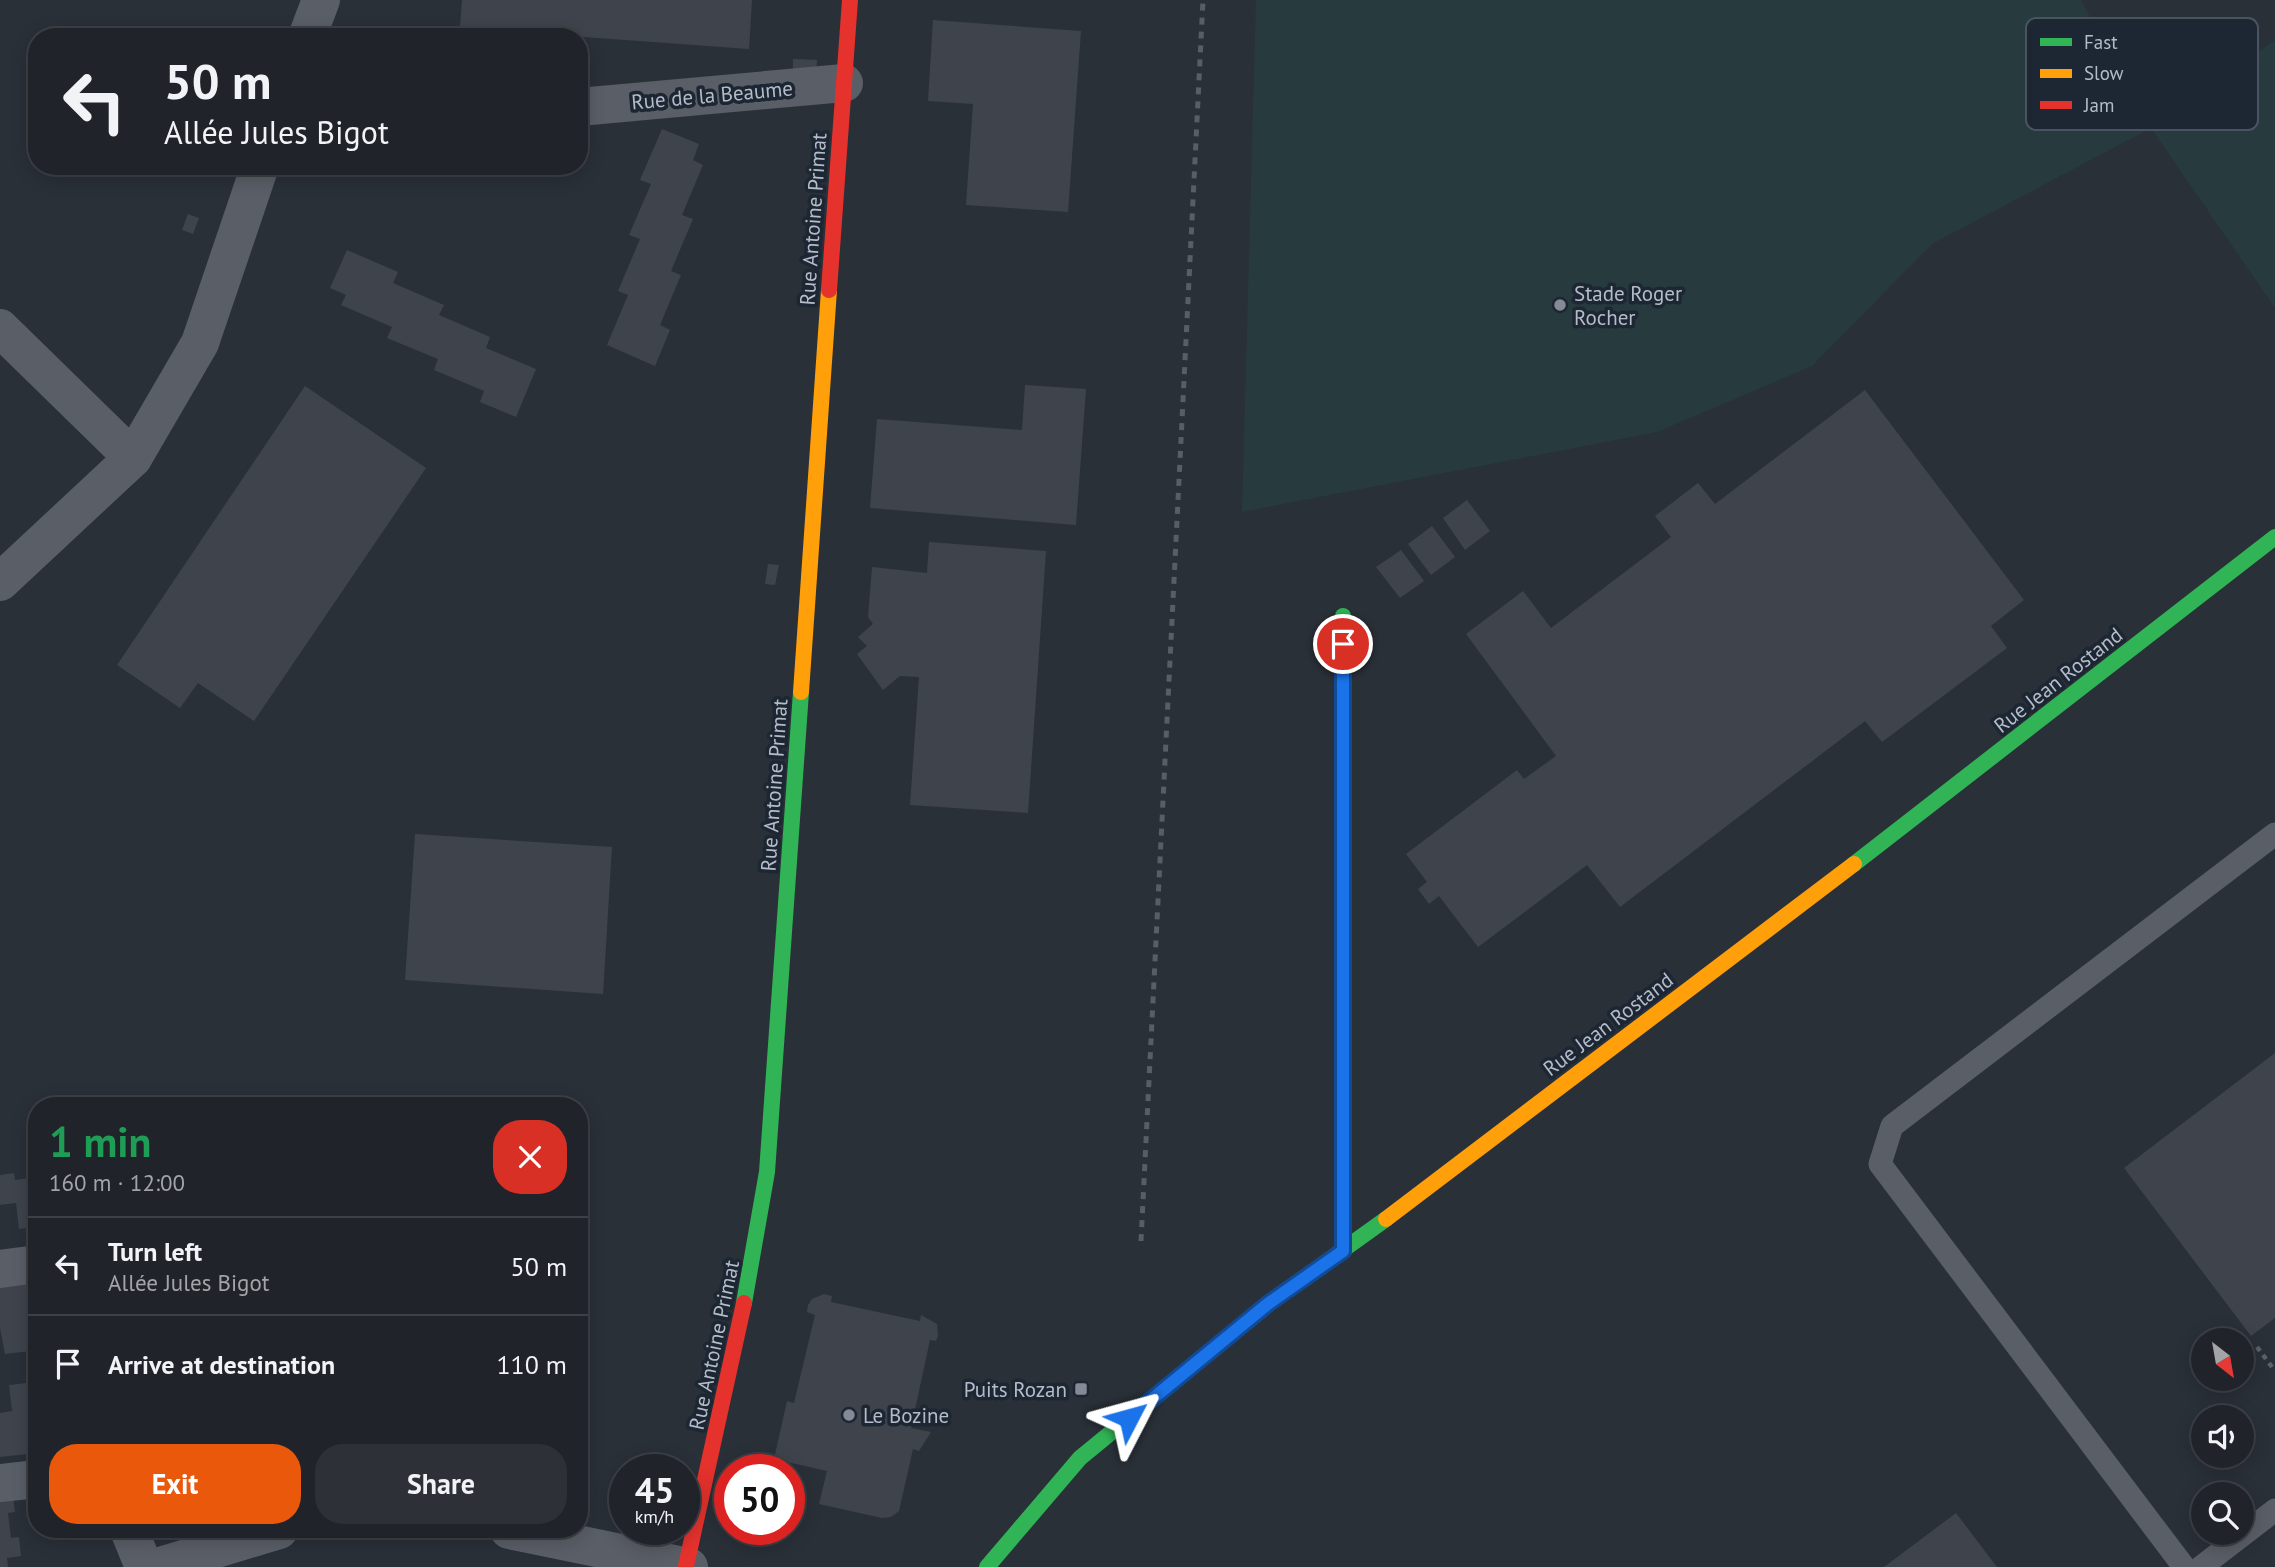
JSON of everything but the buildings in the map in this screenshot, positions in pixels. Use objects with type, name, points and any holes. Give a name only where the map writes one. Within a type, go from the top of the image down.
[{"type":"street","points":[[310,28],[321,0]]},
{"type":"street","name":"Rue Antoine Primat","points":[[688,1566],[755,1254],[767,1172],[850,0]]},
{"type":"street","name":"Rue de la Beaume","points":[[588,106],[844,83]]},
{"type":"street","points":[[0,582],[133,458],[200,343],[257,175]]},
{"type":"street","points":[[0,328],[133,458]]},
{"type":"street","name":"Rue Jean Rostand","points":[[987,1567],[1080,1458],[1269,1303],[1343,1251],[1881,844],[2275,537]]},
{"type":"street","points":[[1343,616],[1343,1251]]},
{"type":"street","points":[[0,1269],[28,1265]]},
{"type":"street","points":[[0,1483],[28,1480]]},
{"type":"street","points":[[132,1538],[144,1567]]},
{"type":"street","points":[[157,1567],[253,1538]]},
{"type":"street","points":[[549,1538],[688,1566]]},
{"type":"lane","points":[[2184,1567],[1880,1164],[1892,1126],[2275,834]]},
{"type":"lane","points":[[2201,1567],[2275,1510]]},
{"type":"path","points":[[2257,1347],[2275,1371]]},
{"type":"green space","name":"Stade Roger Rocher","points":[[1256,0],[2081,0],[2091,18],[2026,18],[2026,130],[2147,130],[1932,244],[1812,366],[1657,432],[1242,512]]},
{"type":"green space","points":[[2275,40],[2275,308],[2152,130],[2258,130],[2258,52]]},
{"type":"railway","points":[[1141,1241],[1203,0]]},
{"type":"traffic: fast","points":[[1854,864],[2275,537]]},
{"type":"traffic: fast","points":[[1343,616],[1343,747]]},
{"type":"traffic: fast","points":[[744,1303],[767,1172],[801,692]]},
{"type":"traffic: fast","points":[[987,1567],[1080,1458],[1269,1303],[1386,1219]]},
{"type":"traffic: slow","points":[[801,692],[829,290]]},
{"type":"traffic: slow","points":[[1343,747],[1343,1251]]},
{"type":"traffic: slow","points":[[1386,1219],[1854,864]]},
{"type":"traffic: jam","points":[[829,290],[850,0]]},
{"type":"traffic: jam","points":[[686,1566],[744,1303]]},
{"type":"place","name":"Stade Roger Rocher","points":[[1560,305]]},
{"type":"place","name":"Puits Rozan","points":[[1081,1389]]},
{"type":"place","name":"Le Bozine","points":[[849,1415]]},
{"type":"route","points":[[1129,1418],[1269,1303],[1343,1251],[1343,644]]}]
